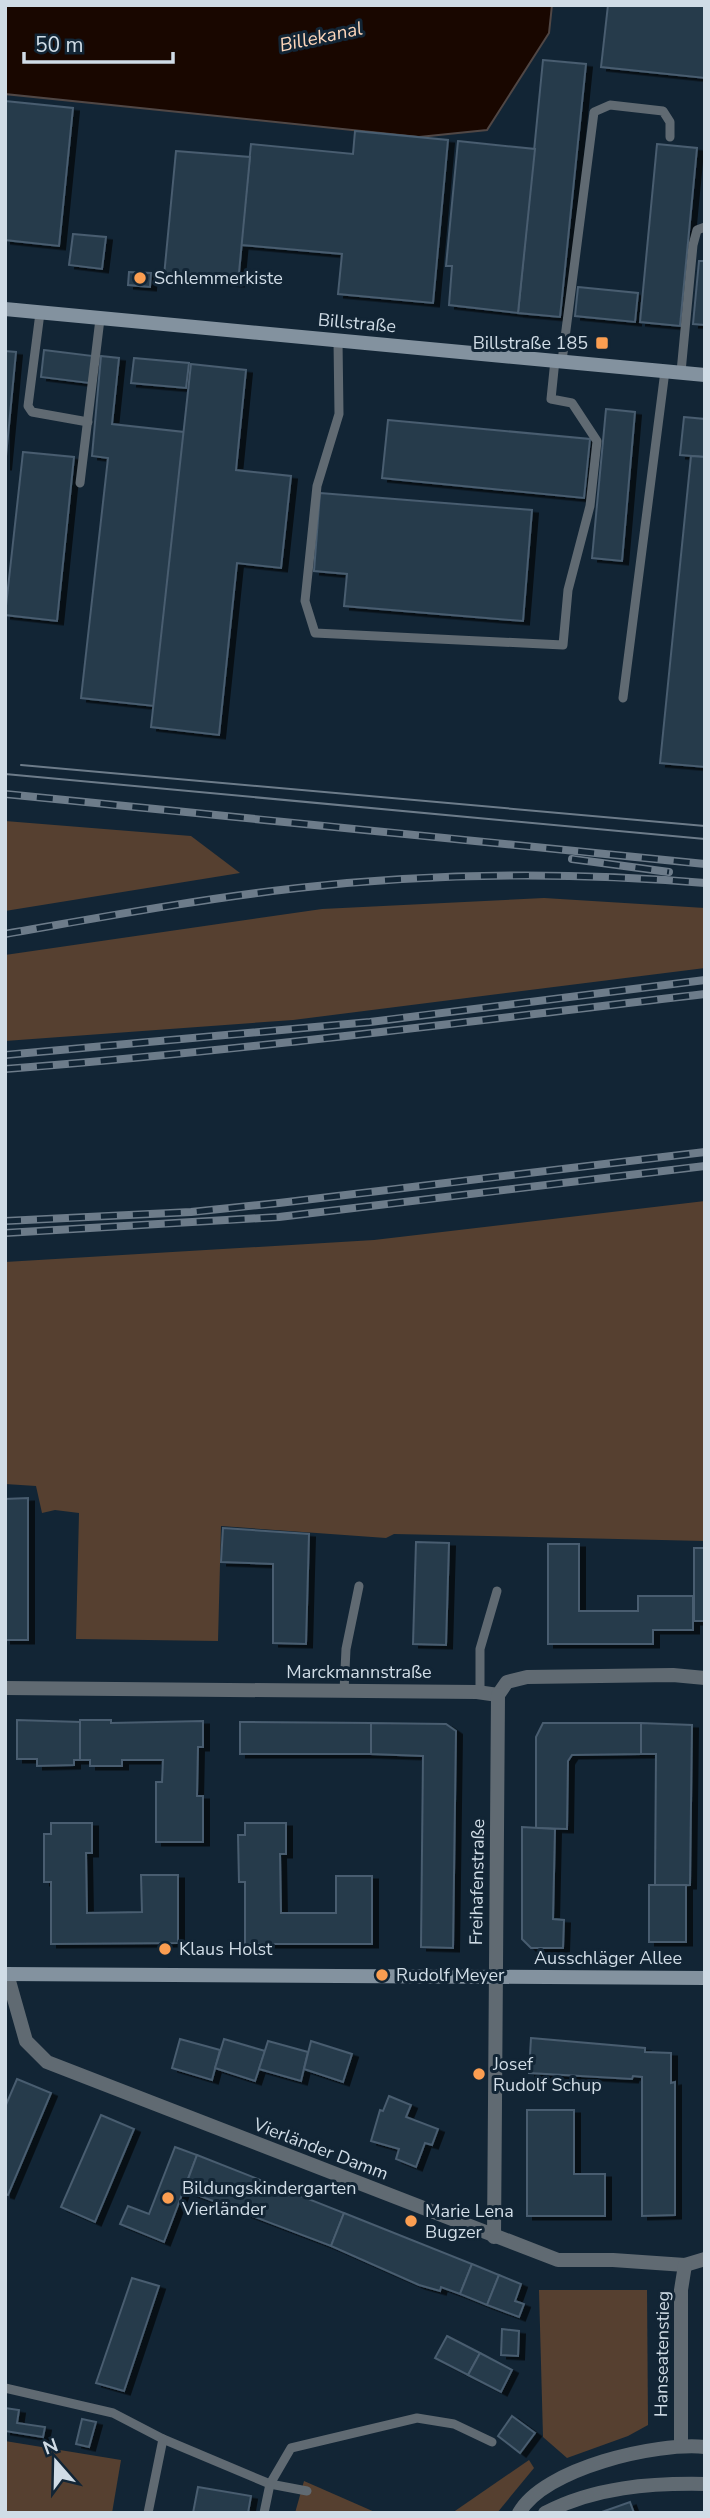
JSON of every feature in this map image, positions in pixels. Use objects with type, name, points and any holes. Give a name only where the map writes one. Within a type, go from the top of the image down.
[{"type":"street","name":"Billstraße","points":[[5,309],[705,375]]},
{"type":"street","points":[[498,1695],[507,1682],[527,1677],[673,1675],[705,1678]]},
{"type":"street","name":"Marckmannstraße","points":[[5,1688],[480,1692],[498,1695]]},
{"type":"street","name":"Freihafenstraße","points":[[494,2237],[498,1695]]},
{"type":"street","name":"Ausschläger Allee","points":[[6,1974],[705,1978]]},
{"type":"street","name":"Vierländer Damm","points":[[6,1974],[26,2041],[47,2062],[558,2260],[626,2260],[685,2265]]},
{"type":"street","points":[[685,2265],[705,2259]]},
{"type":"street","name":"Hanseatenstieg","points":[[681,2445],[681,2290],[685,2265]]},
{"type":"street","points":[[519,2513],[524,2504],[542,2488],[565,2477],[630,2454],[681,2445],[705,2447]]},
{"type":"street","points":[[545,2513],[576,2499],[612,2490],[644,2485],[705,2484]]},
{"type":"lane","points":[[338,341],[340,414],[317,486],[305,601],[316,633],[563,645],[568,590],[590,506],[597,441],[572,403],[551,399],[559,361],[594,112],[610,104],[663,111],[668,115],[670,137]]},
{"type":"lane","points":[[681,372],[693,245],[697,230],[705,227]]},
{"type":"lane","points":[[40,313],[28,406],[32,412],[88,422]]},
{"type":"lane","points":[[80,483],[100,319]]},
{"type":"lane","points":[[623,698],[665,371]]},
{"type":"lane","points":[[344,1691],[346,1649],[359,1586]]},
{"type":"lane","points":[[480,1692],[480,1649],[497,1591]]},
{"type":"lane","points":[[5,2388],[113,2413],[163,2440],[270,2484],[307,2491]]},
{"type":"lane","points":[[264,2513],[270,2484],[291,2448],[417,2418],[454,2424],[492,2442]]},
{"type":"lane","points":[[148,2513],[163,2440]]},
{"type":"shaded area","points":[[5,821],[191,836],[240,873],[5,911]]},
{"type":"shaded area","points":[[544,898],[705,908],[705,968],[293,1020],[5,1041],[5,955],[322,909]]},
{"type":"shaded area","points":[[705,1201],[705,1541],[394,1534],[386,1538],[221,1526],[218,1641],[76,1639],[79,1513],[55,1510],[42,1513],[36,1486],[5,1484],[5,1262],[374,1240]]},
{"type":"shaded area","points":[[539,2290],[647,2290],[648,2425],[628,2436],[567,2458],[543,2437]]},
{"type":"shaded area","points":[[5,2441],[121,2460],[112,2513],[5,2513]]},
{"type":"shaded area","points":[[529,2460],[534,2468],[497,2513],[452,2513]]},
{"type":"shaded area","points":[[304,2481],[377,2513],[295,2513]]},
{"type":"water","name":"Billekanal","points":[[5,5],[552,5],[549,33],[487,130],[419,137],[5,94]]},
{"type":"building","points":[[608,5],[705,5],[705,78],[601,67]]},
{"type":"building","points":[[543,60],[586,64],[560,317],[518,313]]},
{"type":"building","points":[[5,101],[73,108],[59,246],[5,240]]},
{"type":"building","points":[[355,131],[448,140],[433,303],[338,294],[342,254],[241,245],[251,144],[353,154]]},
{"type":"building","points":[[458,141],[535,149],[518,313],[449,305],[452,266],[446,266]]},
{"type":"building","points":[[657,144],[697,148],[680,326],[640,322]]},
{"type":"building","points":[[176,151],[250,157],[238,283],[164,276]]},
{"type":"building","points":[[73,234],[106,237],[102,269],[69,265]]},
{"type":"building","points":[[699,261],[705,261],[705,325],[693,324]]},
{"type":"building","points":[[129,272],[151,273],[150,287],[128,285]]},
{"type":"building","points":[[578,287],[638,293],[635,322],[575,316]]},
{"type":"building","points":[[44,350],[93,356],[89,383],[41,377]]},
{"type":"building","points":[[5,351],[16,352],[5,467]]},
{"type":"building","points":[[101,356],[119,358],[112,424],[184,432],[154,706],[81,698],[108,458],[92,456]]},
{"type":"building","points":[[134,358],[189,363],[186,388],[131,383]]},
{"type":"building","points":[[191,364],[246,370],[236,470],[291,476],[281,568],[237,563],[219,735],[151,727]]},
{"type":"building","points":[[606,409],[635,412],[622,561],[592,558]]},
{"type":"building","points":[[684,417],[705,419],[705,457],[680,455]]},
{"type":"building","points":[[388,420],[590,439],[584,498],[382,478]]},
{"type":"building","points":[[23,452],[74,457],[57,621],[5,615]]},
{"type":"building","points":[[691,456],[705,457],[705,767],[660,763]]},
{"type":"building","points":[[320,493],[532,510],[523,621],[344,606],[347,574],[314,571]]},
{"type":"building","points":[[28,1498],[28,1640],[5,1640],[5,1499]]},
{"type":"building","points":[[223,1528],[309,1534],[306,1644],[273,1643],[273,1564],[221,1562]]},
{"type":"building","points":[[416,1542],[449,1543],[446,1645],[413,1644]]},
{"type":"building","points":[[548,1544],[579,1544],[579,1611],[638,1611],[638,1596],[693,1596],[693,1630],[653,1630],[653,1644],[548,1644]]},
{"type":"building","points":[[694,1548],[705,1548],[705,1621],[694,1621]]},
{"type":"building","points":[[17,1720],[80,1722],[80,1760],[74,1760],[74,1765],[37,1766],[37,1759],[17,1759]]},
{"type":"building","points":[[80,1720],[111,1720],[111,1723],[203,1721],[203,1747],[198,1747],[197,1796],[203,1796],[203,1842],[156,1842],[156,1782],[162,1782],[163,1760],[122,1760],[122,1766],[90,1766],[90,1760],[80,1760]]},
{"type":"building","points":[[240,1722],[371,1723],[371,1754],[240,1754]]},
{"type":"building","points":[[371,1723],[446,1724],[456,1731],[453,1948],[421,1947],[423,1756],[371,1754]]},
{"type":"building","points":[[543,1723],[641,1723],[641,1754],[572,1755],[568,1761],[567,1829],[536,1828],[536,1737]]},
{"type":"building","points":[[641,1723],[692,1725],[690,1885],[655,1886],[656,1754],[641,1754]]},
{"type":"building","points":[[51,1823],[92,1823],[92,1853],[86,1853],[87,1913],[142,1912],[141,1875],[178,1875],[178,1943],[51,1944],[51,1882],[44,1882],[44,1834],[51,1834]]},
{"type":"building","points":[[245,1823],[286,1823],[286,1854],[280,1854],[281,1913],[336,1913],[336,1876],[372,1876],[372,1944],[245,1944],[245,1882],[239,1882],[238,1835],[245,1835]]},
{"type":"building","points":[[522,1827],[555,1829],[553,1919],[564,1920],[563,1948],[531,1948],[522,1939]]},
{"type":"building","points":[[649,1885],[686,1885],[686,1942],[649,1942]]},
{"type":"building","points":[[531,2038],[645,2048],[645,2052],[671,2053],[671,2083],[675,2082],[675,2215],[642,2216],[642,2077],[633,2076],[632,2079],[529,2073]]},
{"type":"building","points":[[180,2039],[220,2050],[212,2080],[172,2068]]},
{"type":"building","points":[[224,2039],[265,2051],[255,2081],[215,2068]]},
{"type":"building","points":[[268,2041],[308,2052],[301,2081],[259,2069]]},
{"type":"building","points":[[311,2041],[352,2054],[343,2082],[304,2069]]},
{"type":"building","points":[[17,2079],[51,2093],[8,2195],[5,2194],[5,2107]]},
{"type":"building","points":[[389,2096],[411,2105],[406,2117],[438,2129],[432,2145],[425,2143],[416,2167],[396,2159],[399,2149],[371,2141],[380,2110],[383,2111]]},
{"type":"building","points":[[527,2110],[574,2110],[574,2174],[605,2174],[605,2216],[527,2216]]},
{"type":"building","points":[[101,2115],[134,2129],[95,2222],[61,2207]]},
{"type":"building","name":"Bildungskindergarten Vierländer","points":[[175,2147],[197,2155],[164,2242],[120,2224],[128,2206],[149,2214]]},
{"type":"building","points":[[197,2155],[344,2213],[331,2246],[184,2190]]},
{"type":"building","points":[[344,2213],[472,2264],[460,2294],[441,2287],[440,2291],[419,2285],[331,2246]]},
{"type":"building","points":[[472,2264],[499,2275],[487,2305],[460,2294]]},
{"type":"building","points":[[499,2275],[521,2284],[515,2301],[524,2304],[519,2317],[487,2305]]},
{"type":"building","points":[[132,2278],[159,2286],[124,2391],[96,2383]]},
{"type":"building","points":[[502,2329],[519,2331],[518,2356],[501,2355]]},
{"type":"building","points":[[447,2336],[480,2353],[468,2375],[435,2358]]},
{"type":"building","points":[[480,2353],[512,2370],[501,2392],[468,2375]]},
{"type":"building","points":[[5,2408],[19,2410],[17,2423],[45,2427],[43,2437],[5,2431]]},
{"type":"building","points":[[512,2416],[535,2433],[520,2453],[498,2436]]},
{"type":"building","points":[[82,2419],[96,2422],[89,2447],[76,2444]]},
{"type":"building","points":[[198,2487],[251,2496],[248,2513],[193,2513]]},
{"type":"building","points":[[630,2502],[634,2513],[599,2513]]},
{"type":"tram line","points":[[21,765],[705,826]]},
{"type":"tram line","points":[[5,774],[705,839]]},
{"type":"railway","points":[[5,794],[705,864]]},
{"type":"railway","points":[[572,859],[669,872]]},
{"type":"railway","points":[[5,934],[225,897],[399,879],[552,876],[705,883]]},
{"type":"railway","points":[[5,1055],[370,1022],[705,980]]},
{"type":"railway","points":[[5,1069],[268,1044],[705,994]]},
{"type":"railway","points":[[5,1221],[191,1212],[705,1152]]},
{"type":"railway","points":[[5,1233],[279,1217],[705,1166]]},
{"type":"place","name":"Schlemmerkiste","points":[[140,278]]},
{"type":"place","name":"Billstraße 185","points":[[602,343]]},
{"type":"place","name":"Klaus Holst","points":[[165,1949]]},
{"type":"place","name":"Rudolf Meyer","points":[[382,1975]]},
{"type":"place","name":"Josef Rudolf Schup","points":[[479,2074]]},
{"type":"place","name":"Bildungskindergarten Vierländer","points":[[168,2198]]},
{"type":"place","name":"Marie Lena Bugzer","points":[[411,2221]]}]
